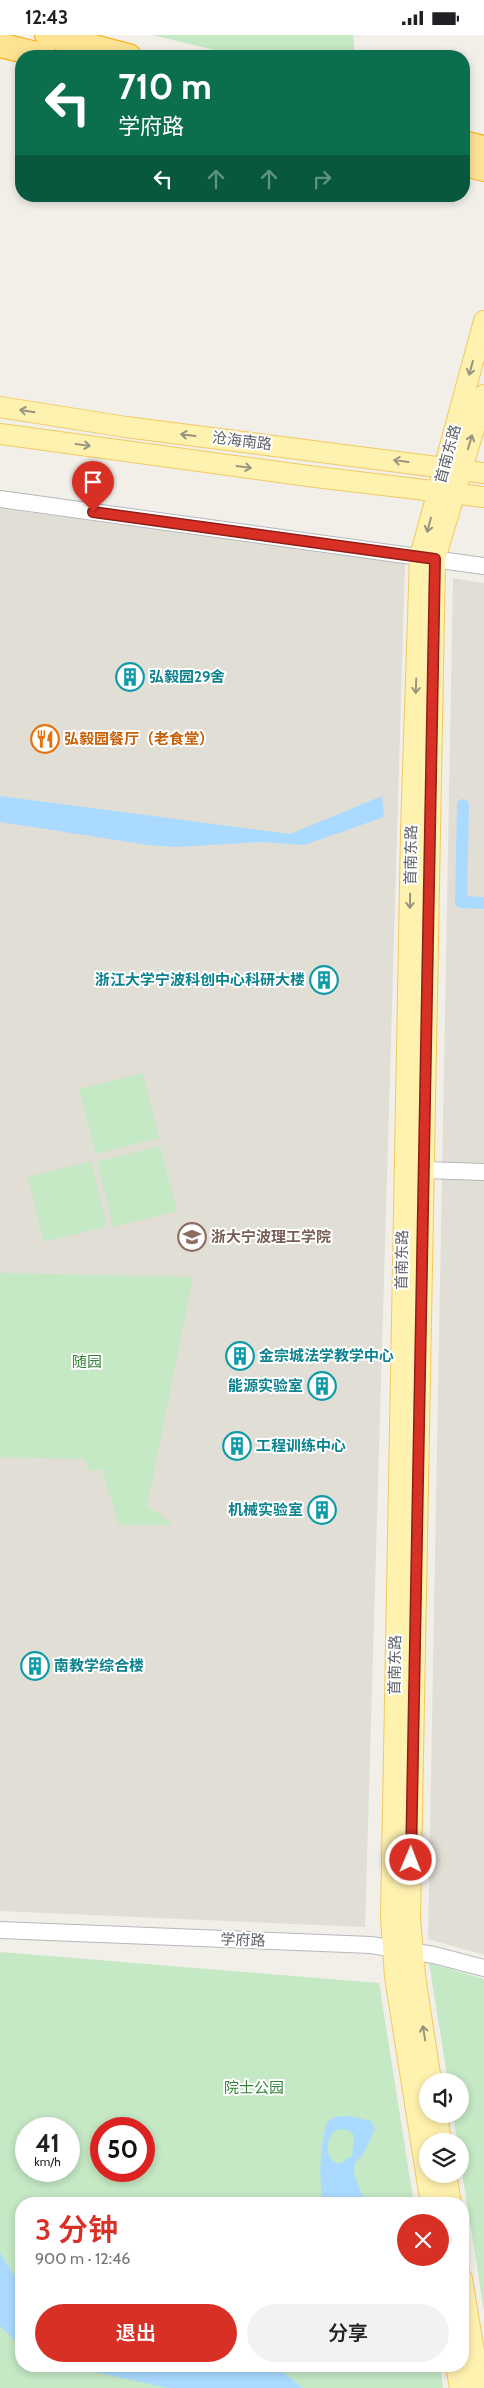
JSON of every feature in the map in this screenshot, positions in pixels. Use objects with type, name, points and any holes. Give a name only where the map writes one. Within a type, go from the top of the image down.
[{"type":"highway","points":[[47,35],[106,50]]},
{"type":"highway","points":[[0,45],[20,50]]},
{"type":"main road","name":"首南东路","points":[[430,2197],[395,1977],[391,1917],[411,842],[427,558],[453,468],[484,321]]},
{"type":"main road","name":"首南东路","points":[[453,468],[484,395]]},
{"type":"main road","name":"沧海南路","points":[[0,407],[126,427],[484,473]]},
{"type":"main road","name":"沧海南路","points":[[0,434],[316,477],[484,497]]},
{"type":"main road","name":"首南东路","points":[[427,558],[424,1170],[410,1909],[413,1952],[430,2073]]},
{"type":"main road","points":[[448,2183],[450,2197]]},
{"type":"main road","points":[[469,2321],[480,2388]]},
{"type":"main road","points":[[457,2372],[460,2388]]},
{"type":"street","points":[[0,499],[484,566]]},
{"type":"street","points":[[424,1170],[484,1172]]},
{"type":"street","name":"学府路","points":[[0,1930],[371,1945],[413,1952],[484,1968]]},
{"type":"shaded area","name":"浙大宁波理工学院","points":[[0,508],[405,563],[365,1927],[0,1911]]},
{"type":"shaded area","points":[[453,578],[484,583],[484,1955],[428,1939]]},
{"type":"green space","points":[[152,35],[353,35],[354,50],[215,50]]},
{"type":"green space","points":[[143,1073],[159,1138],[96,1154],[79,1089]]},
{"type":"green space","points":[[160,1146],[177,1211],[113,1227],[97,1162]]},
{"type":"green space","points":[[91,1161],[107,1226],[44,1242],[28,1177]]},
{"type":"green space","name":"随园","points":[[0,1273],[193,1277],[147,1506],[174,1525],[119,1525],[102,1469],[89,1471],[85,1459],[0,1457]]},
{"type":"green space","name":"院士公园","points":[[0,1952],[379,1983],[413,2197],[15,2197],[15,2372],[441,2372],[443,2388],[0,2388]]},
{"type":"green space","points":[[429,1963],[484,1979],[484,2311],[469,2217],[469,2197],[466,2197],[464,2183],[469,2183],[469,2133],[456,2133],[454,2123],[469,2123],[469,2073],[447,2073]]},
{"type":"water","points":[[0,796],[290,834],[382,796],[384,817],[304,845],[262,842],[177,847],[148,845],[0,822]]},
{"type":"water","points":[[349,2116],[371,2121],[375,2129],[364,2153],[355,2163],[354,2173],[363,2197],[322,2197],[320,2173],[321,2152],[327,2122],[335,2117]],"holes":[[[342,2129],[354,2135],[352,2156],[339,2164],[334,2162],[328,2154],[331,2135],[334,2131]]]},
{"type":"water","points":[[0,2253],[15,2277],[15,2340],[0,2326]]},
{"type":"water","points":[[95,2372],[283,2372],[303,2388],[168,2388]]},
{"type":"waterway","points":[[463,805],[461,902],[484,903]]},
{"type":"place","name":"弘毅园29舍","points":[[130,677]]},
{"type":"place","name":"弘毅园餐厅（老食堂）","points":[[45,739]]},
{"type":"place","name":"浙江大学宁波科创中心科研大楼","points":[[324,980]]},
{"type":"place","name":"浙大宁波理工学院","points":[[192,1237]]},
{"type":"place","name":"金宗城法学教学中心","points":[[240,1356]]},
{"type":"place","name":"能源实验室","points":[[322,1386]]},
{"type":"place","name":"工程训练中心","points":[[237,1446]]},
{"type":"place","name":"机械实验室","points":[[322,1510]]},
{"type":"place","name":"南教学综合楼","points":[[35,1666]]},
{"type":"route","points":[[93,512],[435,559],[411,1860]]}]
